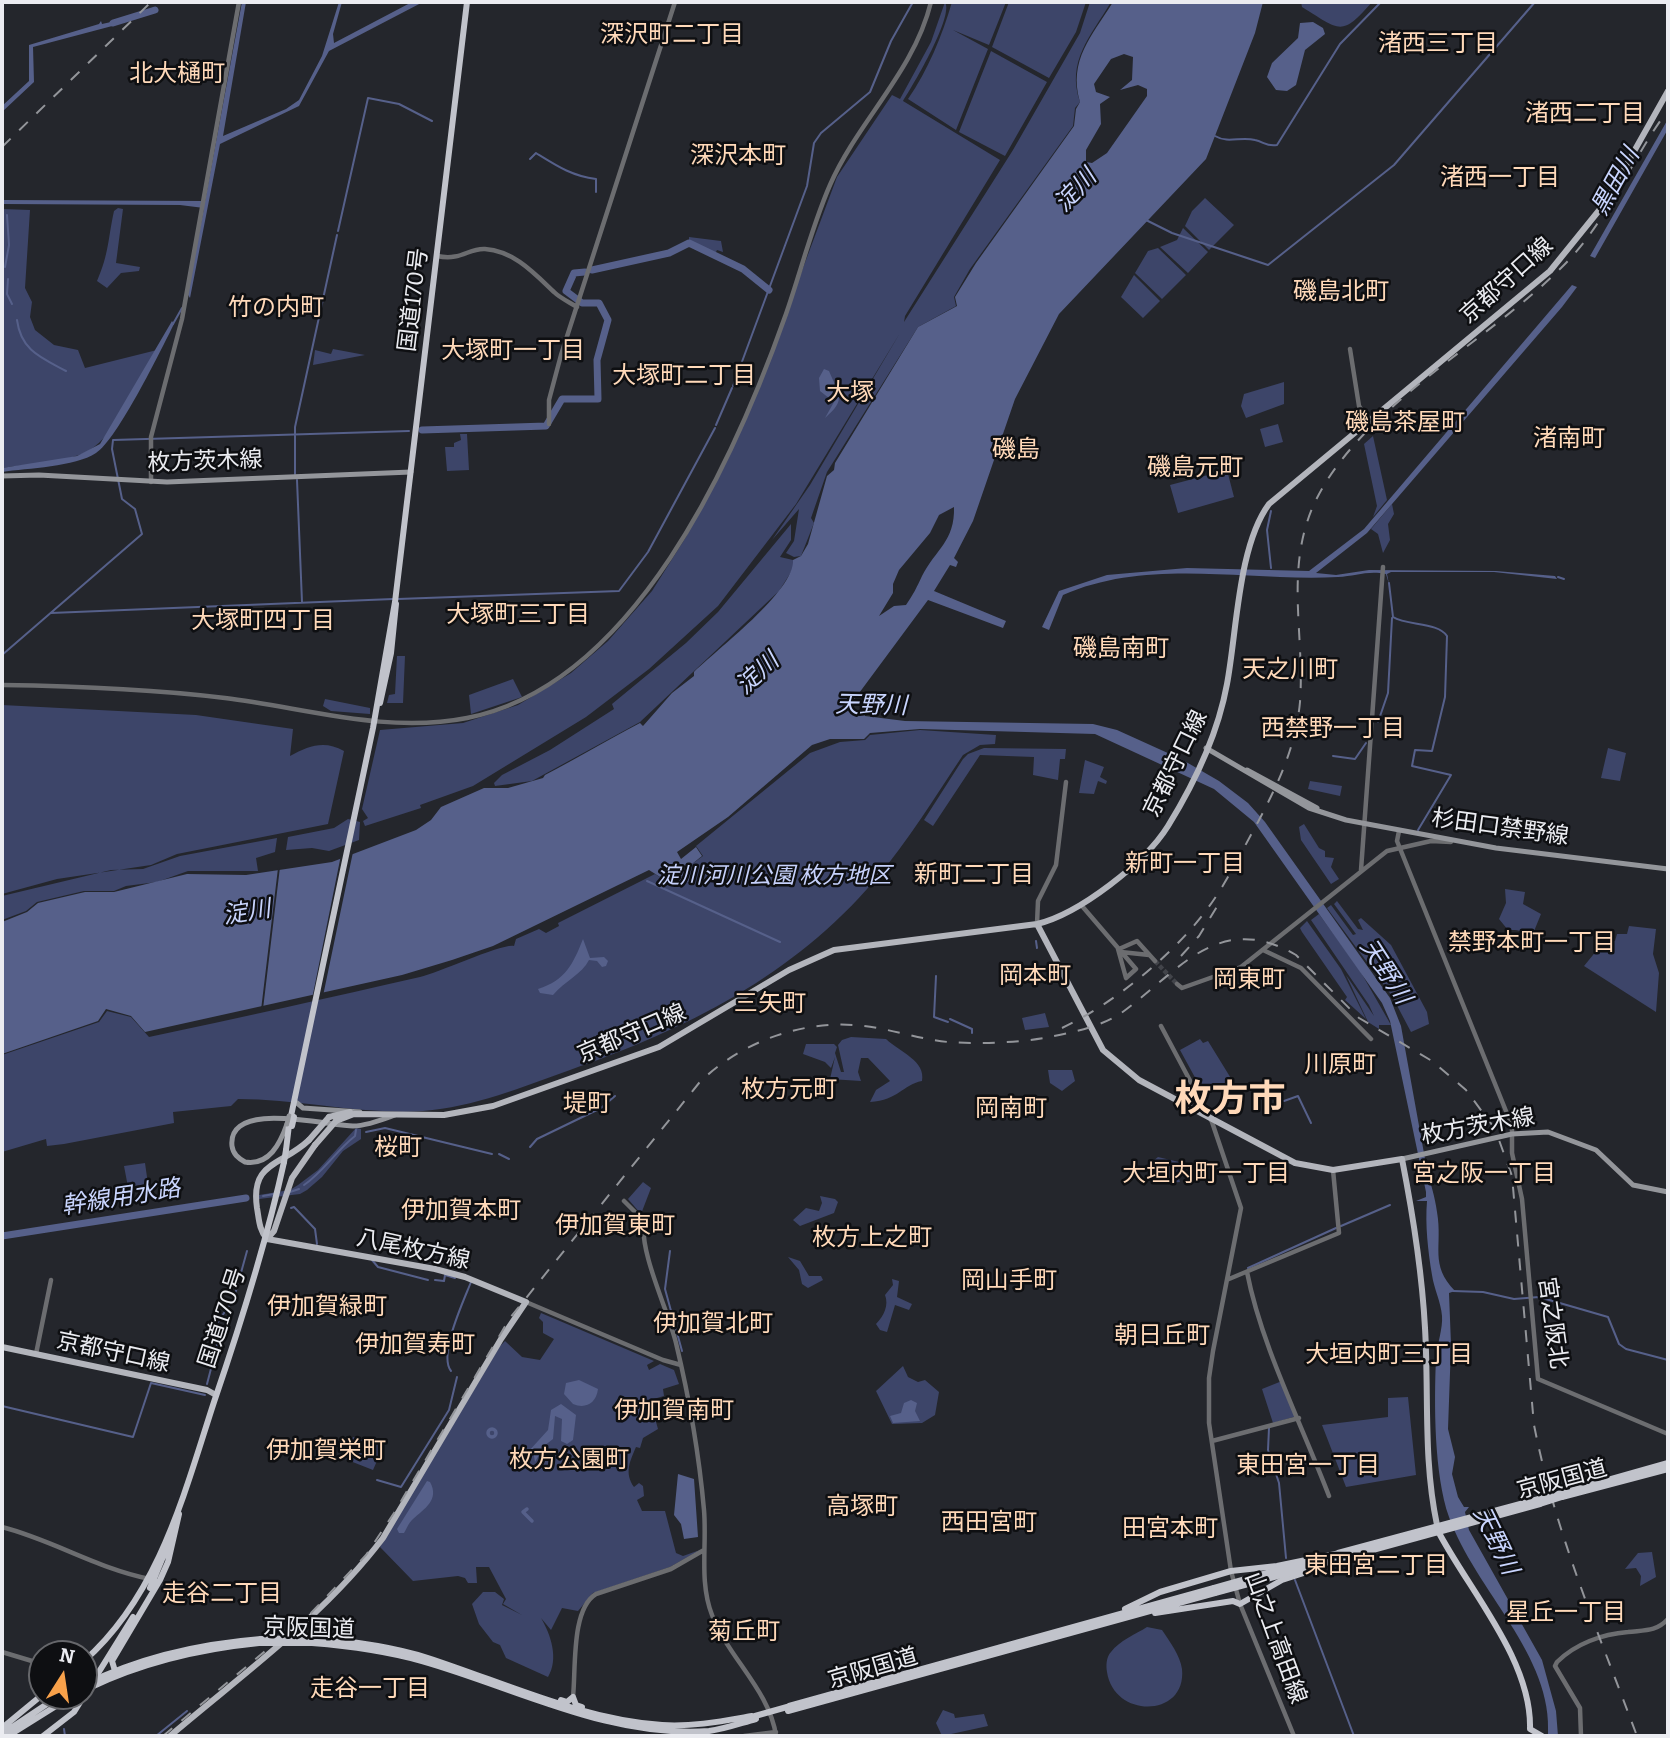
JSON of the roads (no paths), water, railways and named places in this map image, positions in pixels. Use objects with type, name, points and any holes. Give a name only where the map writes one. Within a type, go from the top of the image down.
[{"type":"highway","name":"国道170号","points":[[43,1736],[74,1712],[155,1579],[170,1541],[267,1239],[373,725],[391,653],[467,2]]},
{"type":"highway","name":"京阪国道","points":[[1562,1495],[1668,1463]]},
{"type":"highway","name":"京阪国道","points":[[788,1709],[1071,1628],[1306,1565],[1340,1553],[1668,1469]]},
{"type":"highway","name":"国道170号","points":[[98,1649],[116,1631],[149,1579],[178,1512]]},
{"type":"highway","points":[[115,1671],[112,1661],[168,1562],[178,1512]]},
{"type":"highway","name":"京阪国道","points":[[1306,1565],[1334,1561],[1441,1527]]},
{"type":"highway","points":[[1441,1527],[1497,1631],[1525,1694],[1530,1728],[1540,1735]]},
{"type":"highway","points":[[149,1579],[170,1541]]},
{"type":"highway","points":[[1071,1628],[1127,1609],[1160,1592],[1231,1571],[1277,1566],[1340,1553]]},
{"type":"highway","points":[[1144,1614],[1233,1601],[1240,1604],[1282,1580],[1328,1566],[1334,1561]]},
{"type":"highway","name":"京阪国道","points":[[312,1640],[384,1651],[424,1661],[581,1716],[612,1723],[666,1731],[711,1730],[1144,1614],[1214,1591]]},
{"type":"highway","name":"京阪国道","points":[[98,1681],[181,1655],[260,1641]]},
{"type":"highway","name":"京阪国道","points":[[98,1681],[115,1671],[194,1647],[260,1641],[361,1643],[425,1657],[599,1715],[711,1730]]},
{"type":"highway","points":[[531,1694],[567,1702],[573,1697],[576,1705],[599,1715]]},
{"type":"highway","points":[[2,1728],[28,1707]]},
{"type":"highway","points":[[2,1734],[41,1710]]},
{"type":"highway","points":[[8,1736],[50,1710]]},
{"type":"main road","name":"京都守口線","points":[[332,1119],[354,1114],[444,1115],[493,1106],[674,1040],[789,970],[834,950],[1038,923],[1059,918],[1082,906],[1154,844],[1168,827],[1188,788],[1223,707],[1253,531],[1269,504],[1550,271],[1605,203],[1668,92]]},
{"type":"main road","name":"枚方茨木線","points":[[2,477],[39,475],[151,482],[411,472]]},
{"type":"main road","name":"杉田口禁野線","points":[[1206,748],[1309,808],[1364,825],[1496,848],[1668,869]]},
{"type":"main road","points":[[1038,923],[1103,1050],[1139,1080],[1282,1158],[1311,1168],[1333,1170],[1402,1159],[1421,1278],[1426,1331],[1425,1431],[1441,1527]]},
{"type":"main road","points":[[296,1101],[303,1108],[360,1112]]},
{"type":"main road","name":"京都守口線","points":[[332,1119],[341,1112],[396,1115]]},
{"type":"main road","points":[[290,1125],[274,1152],[264,1160],[245,1162],[233,1151],[232,1140],[236,1130],[252,1120],[274,1118],[357,1126],[396,1115]]},
{"type":"main road","points":[[312,1142],[264,1169],[258,1177],[256,1202],[261,1233],[267,1239],[274,1231],[299,1165],[312,1142],[332,1119]]},
{"type":"main road","name":"枚方茨木線","points":[[1402,1159],[1513,1134],[1548,1132],[1576,1141],[1601,1154],[1633,1185],[1668,1192]]},
{"type":"main road","name":"八尾枚方線","points":[[267,1239],[435,1269],[465,1277],[526,1302]]},
{"type":"main road","points":[[170,1736],[318,1612],[366,1560],[383,1538],[501,1339],[526,1302]]},
{"type":"main road","name":"京都守口線","points":[[2,1348],[207,1390],[216,1395]]},
{"type":"street","points":[[151,482],[151,437],[182,319],[184,296],[239,2]]},
{"type":"street","points":[[549,424],[551,390],[676,2]]},
{"type":"street","points":[[2,685],[226,698],[373,725],[444,722],[483,715],[513,704],[570,669],[604,640],[650,589],[681,540],[747,411],[786,313],[830,185],[900,74],[918,40],[931,2]]},
{"type":"street","points":[[436,256],[460,257],[484,249],[501,253],[538,274],[554,291],[577,307]]},
{"type":"street","points":[[1350,349],[1359,406],[1368,421]]},
{"type":"street","points":[[1362,871],[1383,567]]},
{"type":"street","points":[[1038,923],[1038,901],[1056,865],[1066,782]]},
{"type":"street","points":[[1399,831],[1399,847]]},
{"type":"street","points":[[1177,984],[1182,988],[1233,971],[1387,851],[1431,841],[1496,848]]},
{"type":"street","name":"宮之阪北","points":[[1399,847],[1512,1126],[1512,1153],[1522,1199],[1538,1379],[1668,1434]]},
{"type":"street","points":[[1082,906],[1136,969],[1126,978],[1118,949]]},
{"type":"street","points":[[1118,949],[1137,941],[1155,961]]},
{"type":"street","points":[[1118,949],[1124,954],[1149,955]]},
{"type":"street","points":[[1262,950],[1301,968],[1371,1039]]},
{"type":"street","name":"山之上高田線","points":[[1161,1026],[1212,1122],[1241,1208],[1209,1378],[1212,1441],[1231,1571],[1240,1604],[1294,1736]]},
{"type":"street","points":[[1228,1279],[1339,1233],[1333,1170]]},
{"type":"street","points":[[624,1201],[644,1221],[644,1246],[667,1311],[681,1365],[702,1485],[706,1594],[712,1615],[770,1714],[776,1734],[744,1736]]},
{"type":"street","points":[[1247,1272],[1264,1327],[1329,1496]]},
{"type":"street","points":[[36,1354],[51,1280]]},
{"type":"street","points":[[526,1302],[663,1360],[681,1365]]},
{"type":"street","points":[[1212,1441],[1300,1418]]},
{"type":"street","points":[[2,1528],[37,1537],[116,1572],[149,1579]]},
{"type":"street","points":[[573,1697],[579,1620],[587,1601],[596,1594],[671,1569],[705,1550]]},
{"type":"street","points":[[1581,1736],[1580,1707],[1555,1666],[1557,1662],[1584,1643],[1626,1632],[1656,1629],[1668,1619]]},
{"type":"street","points":[[2,1652],[28,1660]]},
{"type":"water","points":[[242,2],[246,2],[223,136],[286,109],[299,100],[322,56],[339,2],[342,2],[333,34],[334,43],[412,2],[423,2],[329,51],[299,106],[220,144],[190,298],[187,293],[204,208],[180,205],[2,204],[2,200],[205,201]]},
{"type":"water","name":"淀川","points":[[1113,2],[1263,2],[1255,33],[1206,159],[1059,314],[1015,399],[973,521],[954,558],[958,562],[956,567],[950,565],[934,591],[1006,621],[1003,628],[928,600],[848,708],[865,712],[865,716],[905,721],[1093,724],[1117,730],[1181,759],[1219,781],[1248,803],[1265,822],[1390,998],[1401,1026],[1436,1207],[1439,1263],[1455,1291],[1449,1293],[1451,1345],[1448,1429],[1455,1457],[1452,1474],[1458,1497],[1464,1507],[1469,1507],[1465,1512],[1469,1530],[1542,1660],[1556,1711],[1558,1736],[1548,1736],[1547,1707],[1539,1678],[1526,1651],[1461,1544],[1444,1500],[1435,1417],[1436,1358],[1442,1316],[1429,1257],[1427,1201],[1416,1201],[1426,1197],[1426,1192],[1390,1021],[1382,1003],[1254,822],[1214,789],[1095,734],[920,729],[870,733],[864,739],[830,739],[812,745],[728,817],[677,852],[681,859],[696,847],[702,856],[692,864],[693,882],[668,882],[649,870],[493,946],[402,975],[145,1032],[131,1016],[106,1009],[98,1021],[2,1054],[2,922],[27,912],[38,903],[85,892],[114,892],[187,874],[246,875],[332,862],[416,830],[431,820],[441,807],[484,788],[508,788],[543,778],[640,723],[643,726],[672,693],[694,676],[694,672],[753,619],[781,587],[790,573],[793,560],[801,556],[808,544],[827,476],[834,470],[835,463],[918,327],[957,306],[955,297],[976,263],[1074,126],[1076,109],[1080,102],[1077,73],[1080,61],[1090,38]],"holes":[[[1124,54],[1133,57],[1132,80],[1120,90],[1138,85],[1147,89],[1147,96],[1107,153],[1092,163],[1086,162],[1086,150],[1101,124],[1100,104],[1110,97],[1096,92],[1094,84],[1111,59]],[[954,507],[948,537],[927,567],[906,605],[894,606],[879,616],[893,593],[893,584],[899,570],[930,533],[939,515]]]},
{"type":"water","points":[[120,20],[116,25],[33,47],[34,82],[2,112],[2,106],[29,81],[29,45],[99,24],[101,21],[102,24]]},
{"type":"water","points":[[1313,22],[1323,28],[1325,34],[1305,50],[1296,85],[1287,91],[1276,90],[1267,77],[1272,63],[1298,38],[1300,23]]},
{"type":"water","points":[[1668,119],[1668,129],[1595,258],[1590,256]]},
{"type":"water","points":[[1572,285],[1577,287],[1562,307],[1367,533],[1316,573],[1336,575],[1369,570],[1496,571],[1555,576],[1557,579],[1494,572],[1391,572],[1387,574],[1389,584],[1386,574],[1374,573],[1304,578],[1199,574],[1130,577],[1063,595],[1049,630],[1042,627],[1059,591],[1107,575],[1187,568],[1309,571],[1364,529]]},
{"type":"water","points":[[172,321],[174,324],[138,393],[115,431],[96,453],[64,464],[2,472],[2,468],[77,456],[100,444]]},
{"type":"water","points":[[824,369],[829,371],[839,396],[836,406],[825,418],[834,402],[820,391],[819,378]]},
{"type":"water","points":[[583,939],[590,958],[604,957],[608,961],[606,966],[602,967],[597,961],[589,960],[553,995],[540,993],[538,989],[555,981],[567,970]]},
{"type":"water","points":[[579,1380],[598,1389],[592,1402],[586,1405],[573,1404],[564,1394],[566,1383]]},
{"type":"water","points":[[911,1400],[917,1403],[915,1411],[920,1421],[893,1423],[890,1416],[901,1413],[904,1403]]},
{"type":"water","points":[[561,1404],[576,1415],[573,1440],[567,1444],[561,1441],[562,1419],[555,1416],[553,1439],[544,1446],[535,1462],[533,1450],[524,1462],[528,1452],[548,1430],[551,1410]]},
{"type":"water","points":[[678,1474],[694,1479],[698,1537],[684,1539],[681,1524],[674,1515]]},
{"type":"water","points":[[427,1481],[430,1482],[433,1494],[429,1504],[411,1521],[404,1533],[399,1533],[397,1529]]},
{"type":"waterway","points":[[733,386],[807,186],[814,143],[821,133],[870,92],[891,41],[913,2]]},
{"type":"waterway","points":[[1215,136],[1277,145],[1340,44],[1381,2]]},
{"type":"waterway","points":[[1146,220],[1172,233],[1268,265],[1394,165],[1535,2]]},
{"type":"waterway","points":[[113,23],[155,10]]},
{"type":"waterway","points":[[338,231],[368,98],[399,104],[432,121]]},
{"type":"waterway","points":[[530,159],[536,153],[572,173],[596,179],[596,192]]},
{"type":"waterway","points":[[5,267],[9,245],[7,215]]},
{"type":"waterway","points":[[295,474],[295,427],[337,235]]},
{"type":"waterway","points":[[592,270],[669,253],[689,243],[743,269],[769,290]]},
{"type":"waterway","points":[[422,430],[546,426],[562,399],[598,399],[597,360],[608,320],[599,303],[582,303],[566,291],[574,273],[585,272]]},
{"type":"waterway","points":[[8,279],[7,294],[12,304]]},
{"type":"waterway","points":[[173,324],[182,308]]},
{"type":"waterway","points":[[17,320],[19,331],[28,346],[66,371]]},
{"type":"waterway","points":[[716,425],[732,388]]},
{"type":"waterway","points":[[398,599],[619,591],[648,552],[715,428]]},
{"type":"waterway","points":[[2,655],[142,534],[135,509],[122,499],[112,449],[113,440],[409,431]]},
{"type":"waterway","points":[[297,480],[302,602]]},
{"type":"waterway","points":[[1271,511],[1267,530],[1271,568]]},
{"type":"waterway","points":[[1558,577],[1564,579]]},
{"type":"waterway","points":[[1389,583],[1393,617],[1437,628],[1447,636],[1445,697],[1432,751],[1415,750],[1412,766],[1451,775],[1418,830]]},
{"type":"waterway","points":[[51,613],[393,599]]},
{"type":"waterway","points":[[1378,722],[1388,693],[1392,618]]},
{"type":"waterway","points":[[1333,756],[1355,759],[1366,743]]},
{"type":"waterway","points":[[647,881],[780,942]]},
{"type":"waterway","points":[[1036,941],[1037,948]]},
{"type":"waterway","points":[[936,976],[934,1017],[948,1022]]},
{"type":"waterway","points":[[950,1019],[972,1029],[972,1033]]},
{"type":"waterway","name":"幹線用水路","points":[[530,1147],[537,1139],[601,1108],[615,1096]]},
{"type":"waterway","points":[[1284,1101],[1298,1096],[1311,1123]]},
{"type":"waterway","name":"幹線用水路","points":[[366,1132],[385,1128],[492,1154]]},
{"type":"waterway","name":"幹線用水路","points":[[304,1185],[355,1136],[356,1130]]},
{"type":"waterway","name":"幹線用水路","points":[[499,1154],[509,1159]]},
{"type":"waterway","name":"幹線用水路","points":[[290,1192],[299,1189]]},
{"type":"waterway","name":"幹線用水路","points":[[263,1196],[274,1194]]},
{"type":"waterway","name":"幹線用水路","points":[[2,1236],[246,1198]]},
{"type":"waterway","points":[[1341,1226],[1390,1205]]},
{"type":"waterway","points":[[291,1208],[294,1207],[315,1229],[317,1244]]},
{"type":"waterway","points":[[1248,1268],[1336,1228]]},
{"type":"waterway","points":[[207,1384],[219,1338],[212,1331],[234,1298],[247,1251]]},
{"type":"waterway","points":[[670,1251],[665,1289],[682,1351]]},
{"type":"waterway","points":[[372,1260],[378,1267],[428,1280]]},
{"type":"waterway","points":[[435,1280],[444,1281],[445,1275],[455,1278]]},
{"type":"waterway","points":[[451,1371],[448,1363],[450,1341],[471,1282]]},
{"type":"waterway","points":[[1453,1291],[1483,1292],[1514,1299],[1539,1297],[1608,1317],[1619,1344],[1626,1349],[1668,1360]]},
{"type":"waterway","points":[[377,1480],[401,1487],[449,1410],[457,1377]]},
{"type":"waterway","points":[[2,1406],[133,1437],[151,1383],[205,1395]]},
{"type":"waterway","points":[[1269,1428],[1268,1450],[1279,1483],[1286,1558]]},
{"type":"waterway","points":[[492,1429],[496,1433],[492,1437],[488,1433],[492,1429]]},
{"type":"waterway","points":[[527,1509],[523,1512],[532,1521]]},
{"type":"waterway","points":[[1295,1580],[1354,1736]]},
{"type":"waterway","points":[[156,1736],[187,1711]]},
{"type":"waterway","points":[[64,1729],[65,1736]]},
{"type":"tunnel","points":[[1155,961],[1177,984]]},
{"type":"railway","points":[[2,147],[151,2]]},
{"type":"railway","points":[[1062,1028],[1126,989],[1166,955],[1201,917],[1221,889],[1258,822],[1285,764],[1295,734],[1301,677],[1298,601],[1300,552],[1315,502],[1335,468],[1362,436],[1393,406],[1498,323],[1578,250],[1668,110]]},
{"type":"railway","points":[[1181,956],[1199,936],[1218,905]]},
{"type":"railway","points":[[163,1736],[311,1613],[366,1555],[394,1513],[510,1318],[699,1083],[715,1069],[750,1046],[791,1031],[812,1027],[866,1026],[948,1042],[972,1043],[1020,1041],[1075,1031],[1115,1017],[1202,951],[1222,942],[1244,939],[1269,943],[1296,955],[1359,1018],[1432,1061],[1466,1090],[1495,1129],[1512,1176],[1534,1425],[1543,1465],[1579,1582],[1637,1736]]},
{"type":"district","name":"深沢町二丁目","points":[[672,35]]},
{"type":"district","name":"渚西三丁目","points":[[1438,44]]},
{"type":"district","name":"北大樋町","points":[[177,74]]},
{"type":"district","name":"渚西二丁目","points":[[1585,114]]},
{"type":"district","name":"深沢本町","points":[[738,156]]},
{"type":"district","name":"渚西一丁目","points":[[1500,178]]},
{"type":"district","name":"磯島北町","points":[[1341,292]]},
{"type":"district","name":"竹の内町","points":[[276,308]]},
{"type":"district","name":"大塚町一丁目","points":[[513,351]]},
{"type":"district","name":"大塚町二丁目","points":[[684,376]]},
{"type":"district","name":"大塚","points":[[850,393]]},
{"type":"district","name":"磯島茶屋町","points":[[1405,423]]},
{"type":"district","name":"渚南町","points":[[1569,439]]},
{"type":"district","name":"磯島","points":[[1016,450]]},
{"type":"district","name":"磯島元町","points":[[1195,468]]},
{"type":"district","name":"大塚町三丁目","points":[[518,615]]},
{"type":"district","name":"大塚町四丁目","points":[[263,621]]},
{"type":"district","name":"磯島南町","points":[[1121,649]]},
{"type":"district","name":"天之川町","points":[[1290,670]]},
{"type":"district","name":"西禁野一丁目","points":[[1333,729]]},
{"type":"district","name":"新町一丁目","points":[[1185,864]]},
{"type":"district","name":"新町二丁目","points":[[974,875]]},
{"type":"district","name":"禁野本町一丁目","points":[[1532,943]]},
{"type":"district","name":"岡本町","points":[[1035,976]]},
{"type":"district","name":"岡東町","points":[[1249,980]]},
{"type":"district","name":"三矢町","points":[[770,1004]]},
{"type":"district","name":"川原町","points":[[1340,1065]]},
{"type":"district","name":"枚方元町","points":[[789,1090]]},
{"type":"district","name":"枚方市","points":[[1230,1101]]},
{"type":"district","name":"堤町","points":[[587,1104]]},
{"type":"district","name":"岡南町","points":[[1011,1109]]},
{"type":"district","name":"桜町","points":[[398,1148]]},
{"type":"district","name":"大垣内町一丁目","points":[[1206,1174]]},
{"type":"district","name":"宮之阪一丁目","points":[[1484,1174]]},
{"type":"district","name":"伊加賀本町","points":[[461,1211]]},
{"type":"district","name":"伊加賀東町","points":[[615,1226]]},
{"type":"district","name":"枚方上之町","points":[[872,1238]]},
{"type":"district","name":"岡山手町","points":[[1009,1281]]},
{"type":"district","name":"伊加賀緑町","points":[[327,1307]]},
{"type":"district","name":"伊加賀北町","points":[[713,1324]]},
{"type":"district","name":"朝日丘町","points":[[1162,1336]]},
{"type":"district","name":"伊加賀寿町","points":[[415,1345]]},
{"type":"district","name":"大垣内町三丁目","points":[[1389,1355]]},
{"type":"district","name":"伊加賀南町","points":[[674,1411]]},
{"type":"district","name":"伊加賀栄町","points":[[326,1451]]},
{"type":"district","name":"枚方公園町","points":[[569,1460]]},
{"type":"district","name":"東田宮一丁目","points":[[1308,1466]]},
{"type":"district","name":"高塚町","points":[[862,1507]]},
{"type":"district","name":"西田宮町","points":[[989,1523]]},
{"type":"district","name":"田宮本町","points":[[1170,1529]]},
{"type":"district","name":"東田宮二丁目","points":[[1376,1566]]},
{"type":"district","name":"走谷二丁目","points":[[222,1594]]},
{"type":"district","name":"星丘一丁目","points":[[1566,1613]]},
{"type":"district","name":"菊丘町","points":[[744,1632]]},
{"type":"district","name":"走谷一丁目","points":[[370,1689]]},
{"type":"water label","name":"黒田川","points":[[1616,182]]},
{"type":"water label","name":"天野川","points":[[871,706]]},
{"type":"water label","name":"天野川","points":[[1385,972]]},
{"type":"water label","name":"天野川","points":[[1495,1541]]},
{"type":"park label","name":"淀川河川公園 枚方地区","points":[[774,877]]}]
